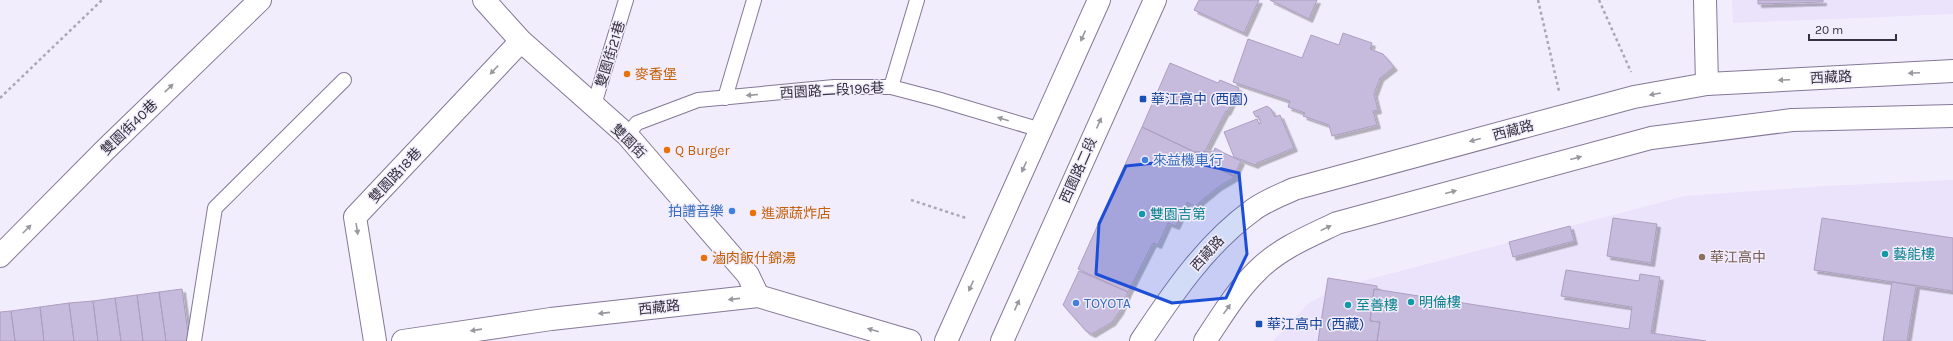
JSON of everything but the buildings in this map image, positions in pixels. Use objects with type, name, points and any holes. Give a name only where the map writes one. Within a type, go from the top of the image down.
[{"type":"street","name":"雙園街40巷","points":[[0,256],[105,150],[260,0]]},
{"type":"street","name":"雙園街","points":[[484,0],[520,41],[593,108],[626,135],[748,275],[758,296]]},
{"type":"street","points":[[946,341],[1099,0]]},
{"type":"street","name":"西園路二段","points":[[1002,341],[1155,0]]},
{"type":"street","points":[[1705,0],[1707,84]]},
{"type":"street","name":"雙園路18巷","points":[[375,341],[355,217],[520,41]]},
{"type":"street","name":"西藏路","points":[[1141,341],[1200,259],[1221,236],[1255,208],[1294,189],[1642,96],[1707,84],[1953,71]]},
{"type":"street","points":[[1205,341],[1241,290],[1259,269],[1289,247],[1337,223],[1651,138],[1792,120],[1953,116]]},
{"type":"street","name":"西藏路","points":[[403,341],[552,319],[758,296],[910,341]]},
{"type":"lane","name":"雙園街21巷","points":[[593,108],[626,0]]},
{"type":"lane","points":[[725,98],[754,0]]},
{"type":"lane","points":[[890,87],[917,0]]},
{"type":"lane","points":[[194,341],[216,208],[344,80]]},
{"type":"lane","name":"西園路二段196巷","points":[[626,135],[637,123],[698,100],[834,87],[890,87],[937,98],[1041,130]]},
{"type":"path","points":[[0,98],[102,0]]},
{"type":"path","points":[[1538,0],[1565,116]]},
{"type":"path","points":[[1599,0],[1642,96]]},
{"type":"path","points":[[911,200],[966,218]]},
{"type":"highlighted area","points":[[1183,160],[1239,173],[1247,254],[1226,298],[1172,303],[1096,274],[1099,224],[1126,166]]},
{"type":"shaded area","points":[[1732,0],[1953,0],[1953,14],[1733,23]]},
{"type":"shaded area","name":"華江高中","points":[[1953,180],[1953,341],[1273,341],[1309,303],[1324,295],[1327,278],[1359,282],[1685,196],[1826,186]]},
{"type":"place","name":"麥香堡","points":[[627,74]]},
{"type":"place","name":"華江高中 (西園)","points":[[1143,99]]},
{"type":"place","name":"Q Burger","points":[[667,150]]},
{"type":"place","name":"來益機車行","points":[[1145,160]]},
{"type":"place","name":"拍譜音樂","points":[[732,211]]},
{"type":"place","name":"進源蔬炸店","points":[[753,213]]},
{"type":"place","name":"雙園吉第","points":[[1142,214]]},
{"type":"place","name":"藝能樓","points":[[1885,254]]},
{"type":"place","name":"華江高中","points":[[1702,257]]},
{"type":"place","name":"滷肉飯什錦湯","points":[[704,258]]},
{"type":"place","name":"明倫樓","points":[[1411,302]]},
{"type":"place","name":"TOYOTA","points":[[1076,303]]},
{"type":"place","name":"至善樓","points":[[1348,305]]},
{"type":"place","name":"華江高中 (西藏)","points":[[1259,324]]}]
